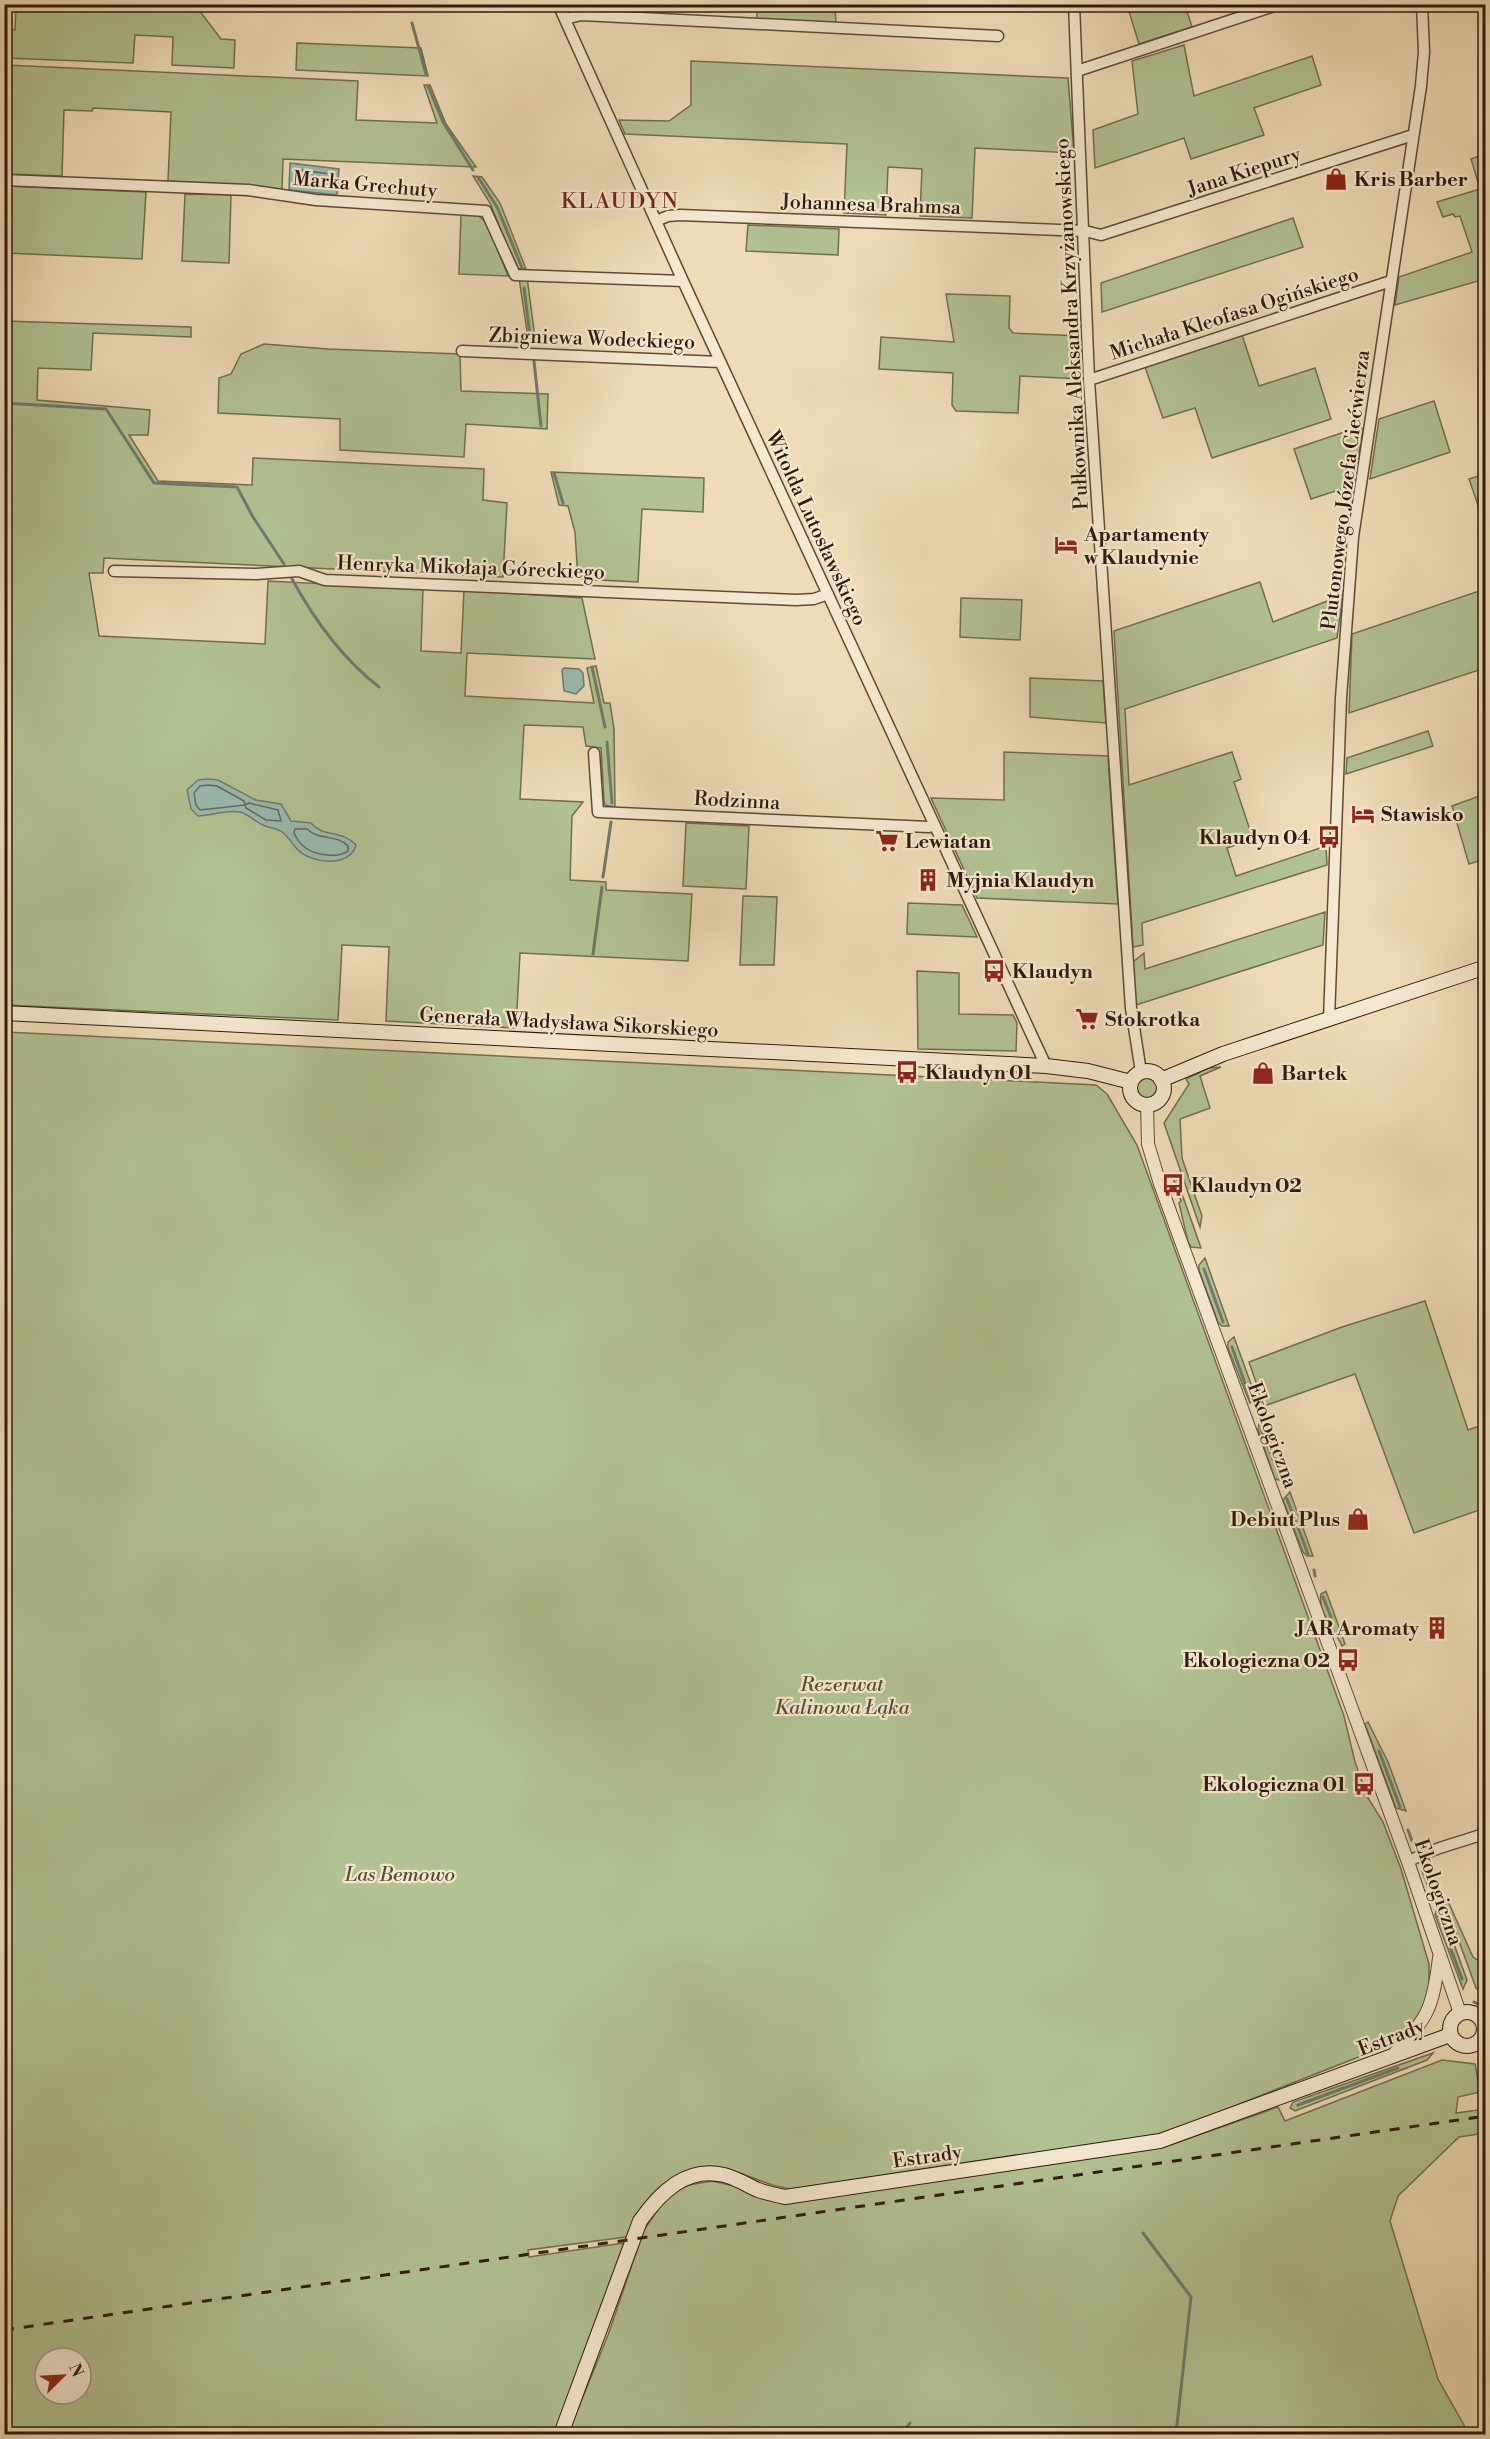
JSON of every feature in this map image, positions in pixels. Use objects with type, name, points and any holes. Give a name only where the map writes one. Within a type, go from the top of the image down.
[{"type":"main road","points":[[1161,1080],[1223,1054],[1485,967]]},
{"type":"main road","name":"Generała Władysława Sikorskiego","points":[[4,1013],[1046,1066],[1136,1077]]},
{"type":"main road","points":[[1152,1072],[1161,1080],[1164,1089],[1161,1098],[1147,1105],[1133,1098],[1136,1077],[1152,1072]]},
{"type":"main road","points":[[1460,2013],[1474,2014],[1484,2022],[1483,2036],[1473,2046],[1460,2045],[1450,2035],[1450,2024],[1460,2013]]},
{"type":"main road","name":"Estrady","points":[[561,2434],[640,2221],[658,2196],[678,2181],[703,2173],[725,2175],[760,2190],[785,2197],[1160,2141],[1450,2035]]},
{"type":"street","name":"Witolda Lutosławskiego","points":[[558,4],[682,281],[1046,1066]]},
{"type":"street","name":"Pułkownika Aleksandra Krzyżanowskiego","points":[[1074,4],[1085,231],[1089,380],[1136,1077]]},
{"type":"street","points":[[1077,71],[1280,4]]},
{"type":"street","name":"Plutonowego Józefa Ciećwierza","points":[[1329,1019],[1338,747],[1353,537],[1424,52],[1422,4]]},
{"type":"street","points":[[565,19],[581,15],[998,36]]},
{"type":"street","name":"Jana Kiepury","points":[[1085,231],[1101,235],[1125,229],[1413,135]]},
{"type":"street","name":"Marka Grechuty","points":[[4,180],[248,190],[316,200],[486,211],[515,275],[682,281]]},
{"type":"street","name":"Johannesa Brahmsa","points":[[656,221],[668,216],[680,215],[1085,231]]},
{"type":"street","name":"Michała Kleofasa Ogińskiego","points":[[1089,380],[1391,281]]},
{"type":"street","name":"Zbigniewa Wodeckiego","points":[[462,351],[720,362]]},
{"type":"street","name":"Henryka Mikołaja Góreckiego","points":[[114,571],[256,574],[298,571],[324,580],[796,600],[814,599],[828,594]]},
{"type":"street","name":"Rodzinna","points":[[594,753],[598,812],[929,827],[933,824]]},
{"type":"street","name":"Ekologiczna","points":[[1147,1105],[1148,1144],[1160,1184],[1408,1862],[1460,2013]]},
{"type":"street","points":[[1408,1862],[1440,1847],[1450,1847],[1485,1833]]},
{"type":"street","points":[[1390,2058],[1418,2030],[1426,2016],[1434,1995],[1439,1954]]},
{"type":"green space","points":[[16,5],[91,5],[196,10],[202,14],[221,39],[235,40],[234,68],[172,65],[173,37],[135,35],[133,63],[5,58],[5,29],[15,30]]},
{"type":"green space","points":[[757,5],[835,5],[836,24],[757,20]]},
{"type":"green space","points":[[1127,5],[1185,5],[1192,27],[1139,44]]},
{"type":"green space","points":[[297,43],[421,48],[428,76],[296,70]]},
{"type":"green space","points":[[1184,45],[1194,96],[1312,56],[1321,85],[1254,108],[1264,135],[1191,159],[1184,138],[1095,168],[1093,130],[1138,114],[1132,61]]},
{"type":"green space","points":[[691,61],[1068,78],[1074,153],[975,148],[972,218],[920,216],[922,169],[888,167],[886,215],[844,213],[847,144],[625,134],[619,120],[669,121],[691,105]]},
{"type":"green space","points":[[5,65],[358,81],[356,120],[437,123],[424,85],[430,85],[446,124],[476,167],[283,159],[282,190],[168,181],[171,112],[93,108],[92,111],[64,110],[62,176],[5,174]]},
{"type":"green space","points":[[1485,154],[1485,279],[1395,305],[1399,277],[1472,252],[1460,216],[1455,217],[1453,214],[1443,217],[1437,202],[1480,189],[1471,159]]},
{"type":"green space","points":[[473,176],[482,177],[500,203],[526,269],[517,269],[490,203]]},
{"type":"green space","points":[[5,186],[146,192],[142,259],[5,253]]},
{"type":"green space","points":[[185,194],[231,195],[229,263],[182,261]]},
{"type":"green space","points":[[461,214],[476,214],[487,223],[508,276],[459,274]]},
{"type":"green space","points":[[1293,218],[1303,247],[1102,312],[1101,283]]},
{"type":"green space","points":[[748,225],[839,229],[838,255],[746,251]]},
{"type":"green space","points":[[527,277],[535,338],[528,338],[519,278]]},
{"type":"green space","points":[[946,294],[1010,296],[1009,328],[1013,333],[1081,336],[1083,379],[1020,376],[1018,413],[956,411],[952,405],[953,373],[879,369],[881,337],[954,342]]},
{"type":"green space","points":[[5,321],[191,327],[191,337],[93,333],[91,370],[38,368],[37,400],[150,410],[148,435],[129,435],[158,481],[252,485],[253,458],[484,469],[483,500],[507,503],[503,577],[104,558],[103,573],[89,573],[99,636],[265,644],[268,581],[423,589],[421,651],[461,653],[464,590],[582,598],[595,659],[467,653],[465,696],[594,703],[587,668],[596,666],[604,703],[610,703],[614,729],[615,807],[605,805],[604,801],[601,748],[586,746],[583,727],[524,725],[520,799],[583,802],[572,816],[570,880],[606,882],[606,890],[692,894],[688,961],[520,953],[516,1028],[386,1021],[389,947],[342,945],[338,1020],[5,1005]]},
{"type":"green space","points":[[1242,335],[1259,386],[1315,368],[1331,419],[1212,458],[1195,408],[1163,418],[1145,367]]},
{"type":"green space","points":[[264,344],[460,354],[461,391],[548,394],[547,429],[466,424],[464,457],[340,450],[340,419],[218,413],[219,378],[231,374],[241,354]]},
{"type":"green space","points":[[1434,401],[1450,452],[1370,479],[1379,419]]},
{"type":"green space","points":[[1359,427],[1363,429],[1354,485],[1311,499],[1294,449]]},
{"type":"green space","points":[[551,472],[704,478],[703,512],[642,509],[638,582],[578,579],[575,532],[568,506],[559,505]]},
{"type":"green space","points":[[1485,474],[1485,506],[1479,508],[1469,479]]},
{"type":"green space","points":[[1260,582],[1273,622],[1343,595],[1337,638],[1125,709],[1129,785],[1232,752],[1241,779],[1234,782],[1253,839],[1227,848],[1236,876],[1326,846],[1327,865],[1142,923],[1143,945],[1133,947],[1114,631]]},
{"type":"green space","points":[[1485,589],[1485,668],[1349,713],[1352,634]]},
{"type":"green space","points":[[961,598],[1022,600],[1020,640],[960,637]]},
{"type":"green space","points":[[1030,678],[1103,681],[1106,723],[1030,717]]},
{"type":"green space","points":[[1428,731],[1433,746],[1346,774],[1347,758]]},
{"type":"green space","points":[[1004,752],[1108,756],[1118,904],[977,898],[931,798],[1004,800]]},
{"type":"green space","points":[[1485,794],[1485,859],[1469,864],[1452,806]]},
{"type":"green space","points":[[686,823],[749,826],[746,889],[683,886]]},
{"type":"green space","points":[[743,896],[777,897],[774,965],[740,965]]},
{"type":"green space","points":[[908,903],[962,905],[977,937],[907,934]]},
{"type":"green space","points":[[1325,912],[1323,945],[1136,1005],[1133,962],[1144,953],[1145,969]]},
{"type":"green space","points":[[917,971],[959,973],[959,1014],[1013,1015],[1017,1023],[1016,1051],[918,1049]]},
{"type":"green space","name":"Las Bemowo","points":[[5,1032],[1096,1085],[1107,1094],[1137,1145],[1344,1716],[1355,1762],[1368,1798],[1383,1822],[1401,1869],[1429,1964],[1429,1988],[1423,2011],[1412,2027],[1394,2043],[1158,2136],[798,2189],[790,2189],[737,2172],[717,2169],[690,2172],[676,2177],[665,2183],[647,2200],[626,2237],[528,2250],[529,2257],[624,2243],[554,2434],[5,2434]]},
{"type":"green space","points":[[1221,1067],[1200,1076],[1210,1108],[1180,1119],[1182,1158],[1202,1216],[1200,1227],[1164,1123],[1189,1084],[1186,1079],[1209,1068]]},
{"type":"green space","points":[[1147,1077],[1155,1080],[1158,1088],[1155,1096],[1147,1099],[1139,1096],[1136,1088],[1139,1080]]},
{"type":"green space","points":[[1176,1177],[1201,1248],[1191,1247],[1188,1242],[1179,1203],[1181,1201],[1173,1178]]},
{"type":"green space","points":[[1205,1258],[1229,1326],[1222,1326],[1218,1322],[1199,1270],[1199,1265]]},
{"type":"green space","points":[[1425,1301],[1468,1430],[1485,1424],[1485,1508],[1414,1533],[1355,1374],[1264,1406],[1249,1362],[1342,1327]]},
{"type":"green space","points":[[1234,1337],[1256,1398],[1250,1403],[1228,1348],[1228,1342]]},
{"type":"green space","points":[[1263,1421],[1285,1481],[1275,1479],[1258,1430],[1259,1424]]},
{"type":"green space","points":[[1290,1492],[1313,1556],[1307,1556],[1303,1552],[1283,1500]]},
{"type":"green space","points":[[1326,1591],[1345,1644],[1342,1646],[1327,1621],[1320,1601],[1321,1594]]},
{"type":"green space","points":[[1368,1722],[1388,1762],[1406,1811],[1396,1808],[1365,1724]]},
{"type":"green space","points":[[1447,1899],[1473,1957],[1485,1965],[1485,1995],[1476,1988],[1444,1900]]},
{"type":"green space","points":[[1439,1903],[1467,1980],[1463,1989],[1435,1915]]},
{"type":"green space","points":[[1433,2053],[1427,2060],[1295,2111],[1290,2108],[1293,2102]]},
{"type":"green space","points":[[1442,2060],[1475,2064],[1480,2092],[1458,2097],[1456,2113],[1485,2109],[1485,2133],[1459,2137],[1398,2196],[1390,2221],[1438,2379],[1469,2434],[568,2434],[608,2335],[644,2230],[664,2200],[689,2185],[712,2181],[800,2201],[1170,2145],[1278,2107],[1285,2121]]},
{"type":"water","points":[[290,163],[339,169],[337,195],[289,190]]},
{"type":"water","points":[[564,668],[579,669],[583,673],[584,686],[576,694],[564,691],[562,670]]},
{"type":"water","points":[[198,780],[218,780],[256,800],[281,804],[291,821],[311,823],[321,831],[344,837],[356,845],[346,857],[330,861],[320,860],[303,854],[282,832],[262,825],[243,813],[230,811],[198,816],[191,809],[187,790]]},
{"type":"waterway","points":[[398,4],[403,10]]},
{"type":"waterway","points":[[412,23],[426,74]]},
{"type":"waterway","points":[[428,86],[443,122],[473,170]]},
{"type":"waterway","points":[[478,177],[497,207],[523,270]]},
{"type":"waterway","points":[[524,288],[530,336]]},
{"type":"waterway","points":[[534,361],[541,426]]},
{"type":"waterway","points":[[4,403],[106,409],[154,483],[237,487],[253,517],[284,564]]},
{"type":"waterway","points":[[554,473],[563,503]]},
{"type":"waterway","points":[[291,577],[309,608],[341,651],[379,687]]},
{"type":"waterway","points":[[592,667],[605,727]]},
{"type":"waterway","points":[[607,742],[612,803]]},
{"type":"waterway","points":[[603,877],[611,822]]},
{"type":"waterway","points":[[593,954],[602,887]]},
{"type":"waterway","points":[[1204,1269],[1223,1322]]},
{"type":"waterway","points":[[1232,1347],[1250,1398]]},
{"type":"waterway","points":[[1261,1429],[1280,1477]]},
{"type":"waterway","points":[[1287,1499],[1308,1554]]},
{"type":"waterway","points":[[1314,1570],[1315,1576]]},
{"type":"waterway","points":[[1323,1597],[1331,1617]]},
{"type":"waterway","points":[[1379,1751],[1400,1807]]},
{"type":"waterway","points":[[1408,1830],[1412,1841]]},
{"type":"waterway","points":[[1423,1872],[1428,1885]]},
{"type":"waterway","points":[[1437,1912],[1462,1979]]},
{"type":"waterway","points":[[1474,2002],[1485,2007]]},
{"type":"waterway","points":[[1298,2105],[1398,2068]]},
{"type":"waterway","points":[[1143,2233],[1191,2297],[1176,2434]]},
{"type":"waterway","points":[[901,2434],[910,2423]]},
{"type":"railway","points":[[4,2330],[1486,2116]]},
{"type":"place","name":"Kris Barber","points":[[1336,179]]},
{"type":"place","name":"Apartamenty w Klaudynie","points":[[1066,545]]},
{"type":"place","name":"Stawisko","points":[[1363,814]]},
{"type":"place","name":"Klaudyn 04","points":[[1329,837]]},
{"type":"place","name":"Lewiatan","points":[[887,841]]},
{"type":"place","name":"Myjnia Klaudyn","points":[[928,880]]},
{"type":"place","name":"Klaudyn","points":[[994,971]]},
{"type":"place","name":"Stokrotka","points":[[1087,1019]]},
{"type":"place","name":"Klaudyn 01","points":[[907,1072]]},
{"type":"place","name":"Bartek","points":[[1263,1073]]},
{"type":"place","name":"Klaudyn 02","points":[[1173,1185]]},
{"type":"place","name":"Debiut Plus","points":[[1358,1519]]},
{"type":"place","name":"JAR Aromaty","points":[[1437,1628]]},
{"type":"place","name":"Ekologiczna 02","points":[[1348,1660]]},
{"type":"place","name":"Ekologiczna 01","points":[[1364,1784]]},
{"type":"district","name":"KLAUDYN","points":[[620,200]]},
{"type":"park label","name":"Rezerwat Kalinowa Łąka","points":[[842,1696]]}]
